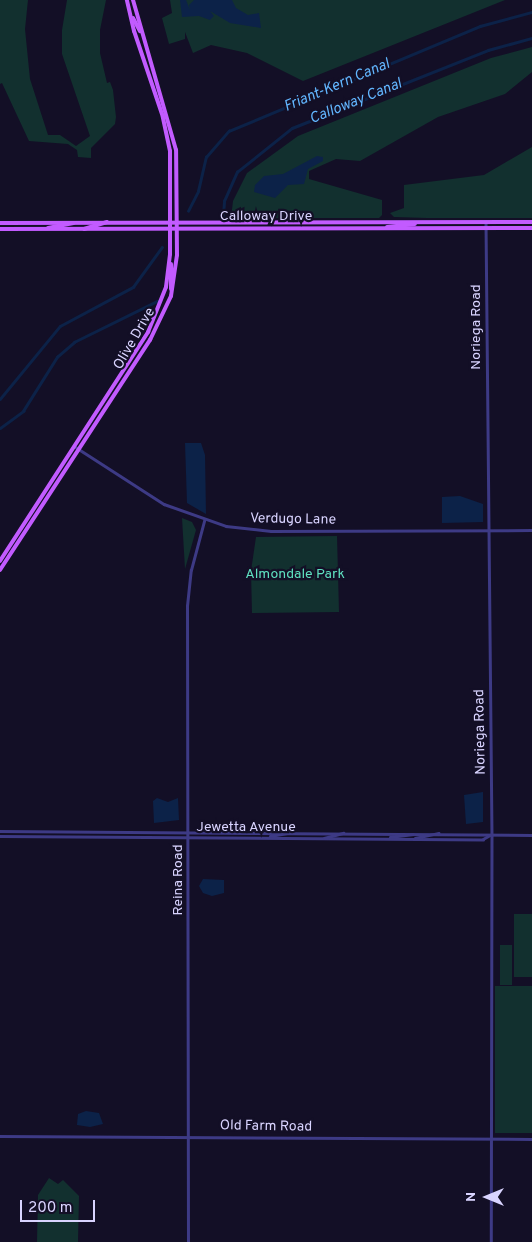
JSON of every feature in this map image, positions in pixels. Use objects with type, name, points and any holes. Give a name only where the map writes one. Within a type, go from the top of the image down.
[{"type":"main road","name":"Olive Drive","points":[[0,570],[154,332],[172,291],[178,229],[178,170],[172,130],[140,31],[133,0]]},
{"type":"main road","name":"Olive Drive","points":[[0,560],[111,390],[155,319],[164,296],[170,262],[170,159],[160,106],[127,2]]},
{"type":"main road","points":[[127,2],[140,31]]},
{"type":"main road","points":[[149,75],[162,96]]},
{"type":"main road","points":[[160,106],[172,130]]},
{"type":"main road","points":[[46,229],[75,222]]},
{"type":"main road","points":[[84,229],[107,222]]},
{"type":"main road","points":[[270,222],[270,228]]},
{"type":"main road","points":[[356,228],[386,222]]},
{"type":"main road","points":[[386,228],[419,222]]},
{"type":"main road","name":"Calloway Drive","points":[[0,223],[532,222]]},
{"type":"main road","name":"Calloway Drive","points":[[0,228],[532,228]]},
{"type":"main road","points":[[170,262],[172,291]]},
{"type":"main road","points":[[103,413],[111,390]]},
{"type":"main road","points":[[30,525],[36,505]]},
{"type":"street","name":"Noriega Road","points":[[486,222],[492,834],[491,1242]]},
{"type":"street","name":"Verdugo Lane","points":[[74,446],[164,504],[204,521],[259,531],[532,530]]},
{"type":"street","name":"Reina Road","points":[[188,1242],[189,831],[187,600],[193,558],[204,521]]},
{"type":"street","name":"Jewetta Avenue","points":[[0,831],[439,832],[532,835]]},
{"type":"street","points":[[266,838],[293,832]]},
{"type":"street","points":[[324,838],[344,832]]},
{"type":"street","points":[[388,838],[415,832]]},
{"type":"street","points":[[415,839],[439,832]]},
{"type":"street","name":"Jewetta Avenue","points":[[0,836],[483,839],[492,834]]},
{"type":"street","name":"Old Farm Road","points":[[0,1136],[532,1139]]},
{"type":"green space","points":[[0,0],[28,0],[25,29],[30,79],[48,135],[60,135],[76,146],[90,136],[62,54],[62,30],[67,0],[106,0],[100,30],[100,53],[107,83],[110,82],[113,90],[116,117],[115,124],[91,148],[91,158],[78,157],[77,150],[68,144],[29,141],[2,83],[0,84]]},
{"type":"green space","points":[[170,0],[505,0],[303,81],[247,53],[211,45],[193,53],[185,32],[185,39],[169,44],[162,18],[172,13]]},
{"type":"green space","points":[[532,47],[532,72],[505,94],[438,117],[360,161],[336,159],[309,171],[309,179],[382,200],[382,215],[379,218],[231,218],[233,201],[247,173],[298,136],[491,58]]},
{"type":"green space","points":[[532,147],[532,218],[394,217],[390,213],[404,208],[404,185],[484,175]]},
{"type":"green space","points":[[182,518],[192,522],[196,530],[185,569]]},
{"type":"green space","name":"Almondale Park","points":[[337,536],[339,612],[252,613],[251,571],[256,537]]},
{"type":"green space","points":[[514,914],[532,914],[532,977],[514,977]]},
{"type":"green space","points":[[500,945],[512,945],[512,985],[500,985]]},
{"type":"green space","points":[[495,986],[532,986],[532,1133],[495,1133]]},
{"type":"green space","points":[[49,1178],[58,1184],[63,1180],[79,1196],[78,1242],[37,1242],[38,1195]]},
{"type":"water","points":[[180,0],[186,0],[190,10],[189,5],[194,0],[232,0],[236,8],[248,15],[259,13],[261,28],[230,23],[210,11],[214,16],[210,20],[199,16],[182,17]]},
{"type":"water","points":[[317,156],[323,157],[323,161],[308,169],[304,184],[288,185],[275,198],[254,192],[255,185],[264,176],[283,174]]},
{"type":"water","points":[[185,443],[201,443],[205,455],[206,514],[187,503]]},
{"type":"water","points":[[460,496],[483,504],[483,522],[442,523],[442,497]]},
{"type":"water","points":[[483,792],[483,822],[466,824],[464,795]]},
{"type":"water","points":[[157,798],[168,802],[178,798],[179,820],[154,823],[153,801]]},
{"type":"water","points":[[203,879],[224,880],[224,893],[212,896],[203,893],[199,886]]},
{"type":"water","points":[[86,1111],[99,1113],[103,1124],[90,1127],[77,1125],[78,1114]]},
{"type":"waterway","name":"Friant-Kern Canal","points":[[188,211],[198,191],[206,157],[229,131],[480,26],[532,12]]},
{"type":"waterway","name":"Calloway Canal","points":[[223,216],[224,201],[237,172],[292,128],[488,50],[532,38]]},
{"type":"waterway","name":"Friant-Kern Canal","points":[[0,399],[60,326],[133,287],[162,247]]},
{"type":"waterway","name":"Calloway Canal","points":[[0,428],[23,411],[57,357],[74,342],[157,301]]}]
